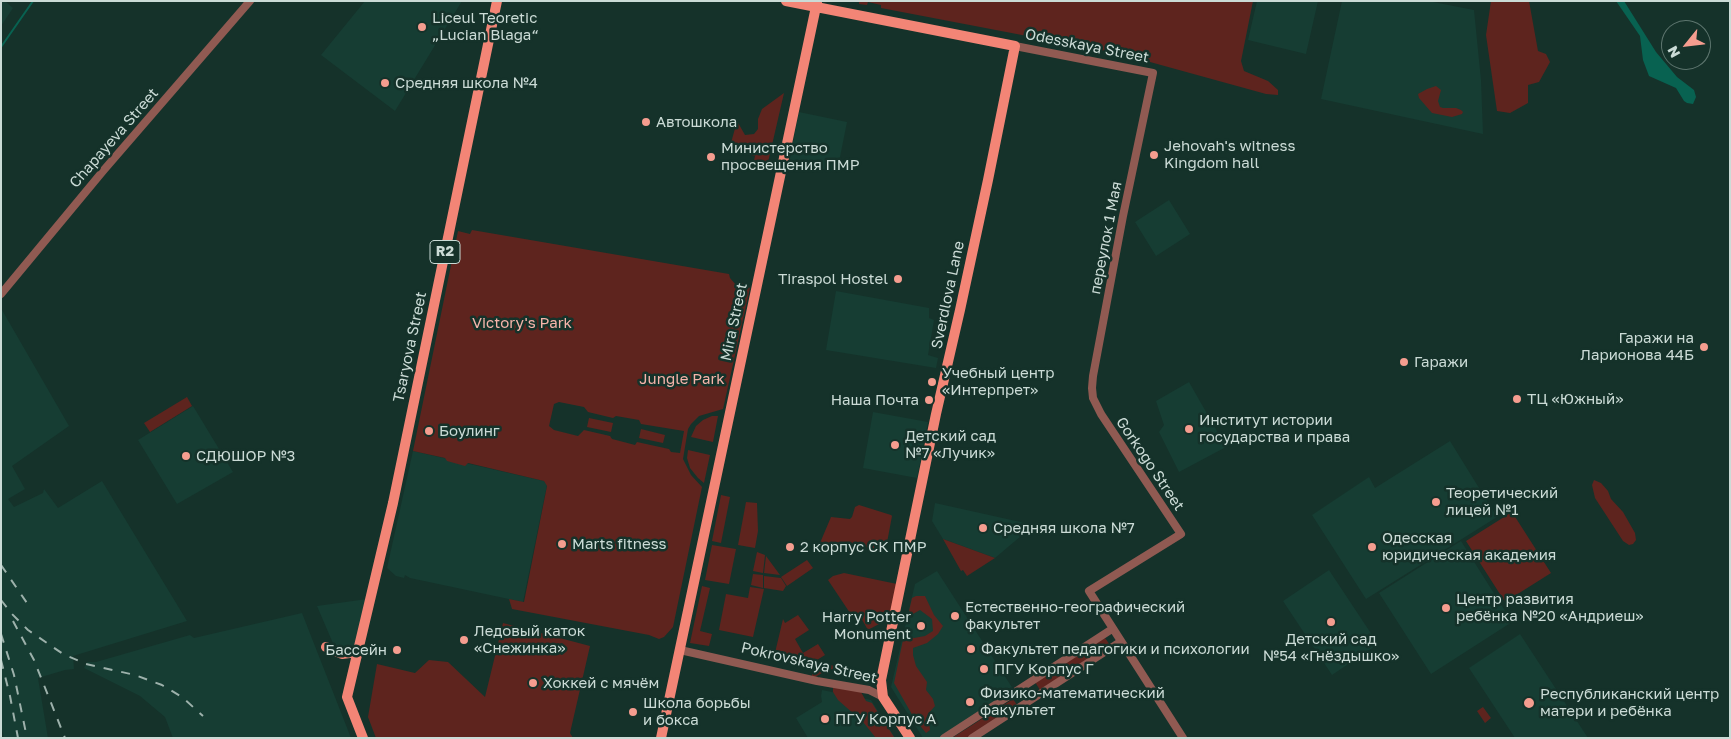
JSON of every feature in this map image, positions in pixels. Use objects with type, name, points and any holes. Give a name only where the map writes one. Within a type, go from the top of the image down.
[{"type":"main road","name":"Tsaryova Street","points":[[363,738],[346,697],[393,503],[497,1]]},
{"type":"main road","points":[[786,1],[817,4],[1015,46]]},
{"type":"main road","name":"Mira Street","points":[[661,738],[817,4]]},
{"type":"main road","name":"Sverdlova Lane","points":[[883,696],[881,680],[887,649],[934,424],[963,299],[1015,46]]},
{"type":"main road","points":[[326,647],[342,654],[357,652]]},
{"type":"main road","name":"Pokrovskaya Street","points":[[883,696],[910,738]]},
{"type":"street","name":"Chapayeva Street","points":[[1,294],[103,170],[250,1]]},
{"type":"street","name":"Odesskaya Street","points":[[1015,46],[1154,73]]},
{"type":"street","name":"переулок 1 Мая","points":[[1097,408],[1094,398],[1093,376],[1154,73]]},
{"type":"street","name":"Gorkogo Street","points":[[1097,408],[1181,534],[1089,591],[1112,629]]},
{"type":"street","points":[[944,738],[1112,629],[1183,738]]},
{"type":"street","points":[[972,738],[1120,642]]},
{"type":"street","name":"Pokrovskaya Street","points":[[680,650],[817,681],[869,690],[883,696]]},
{"type":"shaded area","points":[[1,1],[5,1],[13,8],[1,26]]},
{"type":"shaded area","name":"Средняя школа №4","points":[[365,1],[462,1],[395,111],[321,55]]},
{"type":"shaded area","points":[[1257,1],[1318,1],[1306,54],[1248,40]]},
{"type":"shaded area","points":[[1342,1],[1428,1],[1474,10],[1481,80],[1483,134],[1321,99]]},
{"type":"shaded area","points":[[1616,1],[1624,1],[1661,58],[1661,70],[1671,70],[1694,90],[1696,97],[1693,104],[1684,101],[1676,88],[1649,76],[1643,60],[1640,36]]},
{"type":"shaded area","points":[[799,112],[847,122],[837,172],[789,162]]},
{"type":"shaded area","points":[[1169,200],[1190,234],[1156,256],[1135,222]]},
{"type":"shaded area","points":[[836,291],[929,308],[929,318],[934,320],[928,355],[938,358],[936,368],[826,350]]},
{"type":"shaded area","points":[[2,310],[69,426],[12,466],[25,489],[8,499],[14,507],[43,493],[44,489],[58,508],[102,481],[187,621],[73,656],[74,669],[38,678],[48,738],[4,738],[1,725]]},
{"type":"shaded area","name":"Институт истории государства и права","points":[[1189,382],[1226,447],[1179,472],[1159,432],[1164,425],[1156,401]]},
{"type":"shaded area","name":"СДЮШОР №3","points":[[193,406],[233,472],[177,504],[138,440]]},
{"type":"shaded area","name":"Детский сад №7 «Лучик»","points":[[873,412],[928,422],[917,478],[863,468]]},
{"type":"shaded area","points":[[1450,441],[1497,517],[1366,599],[1312,515],[1369,477],[1375,488]]},
{"type":"shaded area","points":[[413,451],[544,481],[547,485],[523,602],[410,578],[405,575],[404,578],[396,576],[387,568]]},
{"type":"shaded area","name":"Средняя школа №7","points":[[935,503],[1034,525],[995,558],[943,539],[932,521]]},
{"type":"shaded area","name":"Центр развития ребёнка №20 «Андриеш»","points":[[1461,541],[1512,622],[1431,674],[1379,593]]},
{"type":"shaded area","name":"Детский сад №54 «Гнёздышко»","points":[[1329,570],[1378,644],[1332,675],[1283,601]]},
{"type":"shaded area","points":[[937,571],[1015,692],[944,738],[923,738],[891,687],[915,584]]},
{"type":"shaded area","points":[[367,599],[355,651],[335,648],[317,606]]},
{"type":"shaded area","points":[[302,613],[351,738],[173,738],[165,717],[140,696],[84,668],[87,662],[96,662],[190,635],[194,638]]},
{"type":"shaded area","name":"Республиканский центр матери и ребёнка","points":[[1520,634],[1588,738],[1515,738],[1469,668]]},
{"type":"shaded area","points":[[822,690],[871,700],[895,738],[808,738],[796,718],[822,702]]},
{"type":"green space","points":[[859,1],[1253,1],[1241,61],[1244,71],[1268,81],[1278,90],[1278,95],[1266,94],[1121,54],[881,8],[881,5],[868,2],[867,5],[859,4]]},
{"type":"green space","points":[[1491,1],[1529,1],[1538,51],[1546,54],[1550,62],[1539,82],[1528,85],[1528,103],[1510,113],[1497,111],[1486,35]]},
{"type":"green space","points":[[1436,86],[1441,90],[1438,101],[1440,107],[1456,108],[1463,112],[1462,114],[1452,117],[1432,113],[1419,98],[1418,94]]},
{"type":"green space","points":[[784,93],[766,171],[752,169],[755,156],[733,151],[731,143],[737,121],[745,135],[754,134],[758,129],[758,119],[762,109]]},
{"type":"green space","name":"Victory's Park","points":[[472,230],[729,274],[736,285],[741,282],[750,288],[723,409],[699,416],[688,429],[683,459],[691,475],[702,487],[673,627],[664,637],[659,639],[649,635],[512,609],[509,599],[524,602],[547,486],[544,481],[468,463],[465,466],[447,461],[445,458],[413,451],[458,231],[470,234]],"holes":[[[559,402],[584,407],[588,412],[613,418],[616,416],[639,420],[641,424],[684,431],[680,453],[637,442],[635,445],[612,439],[610,436],[584,430],[578,436],[554,430],[549,426],[554,404]]]},
{"type":"green space","points":[[187,397],[192,406],[150,432],[144,423]]},
{"type":"green space","points":[[712,416],[718,416],[713,442],[691,437],[696,426]]},
{"type":"green space","points":[[589,418],[613,423],[611,432],[587,427]]},
{"type":"green space","points":[[641,429],[665,435],[663,443],[639,438]]},
{"type":"green space","points":[[688,450],[710,455],[704,483],[690,468],[687,458]]},
{"type":"green space","points":[[1594,480],[1601,483],[1608,491],[1611,499],[1623,512],[1635,533],[1636,540],[1633,544],[1629,545],[1623,541],[1595,498],[1592,485]]},
{"type":"green space","points":[[721,495],[730,497],[721,543],[712,541]]},
{"type":"green space","points":[[746,502],[757,503],[758,531],[755,548],[738,545]]},
{"type":"green space","points":[[859,505],[892,516],[884,551],[845,543],[830,552],[824,551],[820,543],[831,517],[850,519],[855,507]]},
{"type":"green space","points":[[1512,512],[1551,573],[1505,602],[1466,541]]},
{"type":"green space","points":[[943,539],[995,558],[967,576],[963,570],[961,571]]},
{"type":"green space","points":[[712,545],[736,549],[729,584],[705,580]]},
{"type":"green space","points":[[757,552],[765,555],[763,573],[753,571]]},
{"type":"green space","points":[[766,556],[780,575],[764,573]]},
{"type":"green space","points":[[807,560],[813,568],[787,586],[781,577]]},
{"type":"green space","points":[[844,573],[897,584],[890,618],[868,630],[858,613],[852,616],[828,580],[833,576]]},
{"type":"green space","points":[[753,574],[763,575],[763,588],[751,585]]},
{"type":"green space","points":[[764,576],[781,578],[786,586],[783,591],[764,588]]},
{"type":"green space","points":[[702,586],[710,588],[700,631],[712,634],[709,646],[690,643]]},
{"type":"green space","points":[[750,587],[764,589],[753,637],[719,630],[726,594],[748,598]]},
{"type":"green space","points":[[925,596],[934,615],[943,626],[938,634],[927,643],[913,648],[916,666],[927,682],[926,690],[933,699],[935,706],[928,714],[930,730],[926,733],[914,718],[894,683],[904,635],[914,638],[925,636],[933,631],[932,619],[920,610],[913,614],[909,611],[912,598]]},
{"type":"green space","points":[[798,615],[809,630],[795,639],[803,653],[818,644],[825,655],[809,665],[774,657],[783,619],[785,623]]},
{"type":"green space","points":[[503,623],[590,646],[570,733],[573,738],[376,738],[368,717],[377,664],[415,673],[429,660],[448,662],[485,697]]},
{"type":"green space","points":[[1105,638],[1110,645],[1040,690],[1035,682]]},
{"type":"green space","points":[[828,664],[837,667],[836,670],[829,669],[815,677],[812,676],[812,674]]},
{"type":"green space","points":[[833,686],[850,688],[861,692],[866,701],[872,703],[882,719],[876,723],[879,727],[885,723],[894,737],[876,738],[863,722],[838,700],[833,692]]},
{"type":"green space","points":[[1013,699],[1017,705],[967,738],[952,738]]},
{"type":"green space","points":[[1483,707],[1491,718],[1485,723],[1477,711]]},
{"type":"waterway","points":[[1,47],[33,1]]},
{"type":"railway","points":[[1,565],[29,606]]},
{"type":"railway","points":[[1,600],[28,630],[63,654],[86,664],[135,675],[162,685],[182,697],[203,716]]},
{"type":"railway","points":[[13,621],[34,660],[65,738]]},
{"type":"railway","points":[[1,634],[14,675],[27,738]]},
{"type":"railway","points":[[1,660],[18,738]]},
{"type":"place","name":"Liceul Teoretic „Lucian Blaga“","points":[[422,27]]},
{"type":"place","name":"Средняя школа №4","points":[[385,83]]},
{"type":"place","name":"Автошкола","points":[[646,122]]},
{"type":"place","name":"Jehovah's witness Kingdom hall","points":[[1154,155]]},
{"type":"place","name":"Министерство просвещения ПМР","points":[[711,157]]},
{"type":"place","name":"Tiraspol Hostel","points":[[898,279]]},
{"type":"place","name":"Гаражи на Ларионова 44Б","points":[[1704,347]]},
{"type":"place","name":"Гаражи","points":[[1404,362]]},
{"type":"place","name":"Учебный центр «Интерпрет»","points":[[932,382]]},
{"type":"place","name":"ТЦ «Южный»","points":[[1517,399]]},
{"type":"place","name":"Наша Почта","points":[[929,400]]},
{"type":"place","name":"Институт истории государства и права","points":[[1189,429]]},
{"type":"place","name":"Боулинг","points":[[429,431]]},
{"type":"place","name":"Детский сад №7 «Лучик»","points":[[895,445]]},
{"type":"place","name":"СДЮШОР №3","points":[[186,456]]},
{"type":"place","name":"Теоретический лицей №1","points":[[1436,502]]},
{"type":"place","name":"Средняя школа №7","points":[[983,528]]},
{"type":"place","name":"Marts fitness","points":[[562,544]]},
{"type":"place","name":"2 корпус СК ПМР","points":[[790,547]]},
{"type":"place","name":"Одесская юридическая академия","points":[[1372,547]]},
{"type":"place","name":"Центр развития ребёнка №20 «Андриеш»","points":[[1446,608]]},
{"type":"place","name":"Естественно-географический факультет","points":[[955,616]]},
{"type":"place","name":"Детский сад №54 «Гнёздышко»","points":[[1331,622]]},
{"type":"place","name":"Harry Potter Monument","points":[[921,626]]},
{"type":"place","name":"Ледовый каток «Снежинка»","points":[[464,640]]},
{"type":"place","name":"Факультет педагогики и психологии","points":[[971,649]]},
{"type":"place","name":"Бассейн","points":[[397,650]]},
{"type":"place","name":"ПГУ Корпус Г","points":[[984,669]]},
{"type":"place","name":"Хоккей с мячём","points":[[533,683]]},
{"type":"place","name":"Физико-математический факультет","points":[[970,702]]},
{"type":"place","name":"Республиканский центр матери и ребёнка","points":[[1529,703]]},
{"type":"place","name":"Школа борьбы и бокса","points":[[633,712]]},
{"type":"place","name":"ПГУ Корпус А","points":[[825,719]]},
{"type":"park label","name":"Jungle Park","points":[[682,379]]}]
